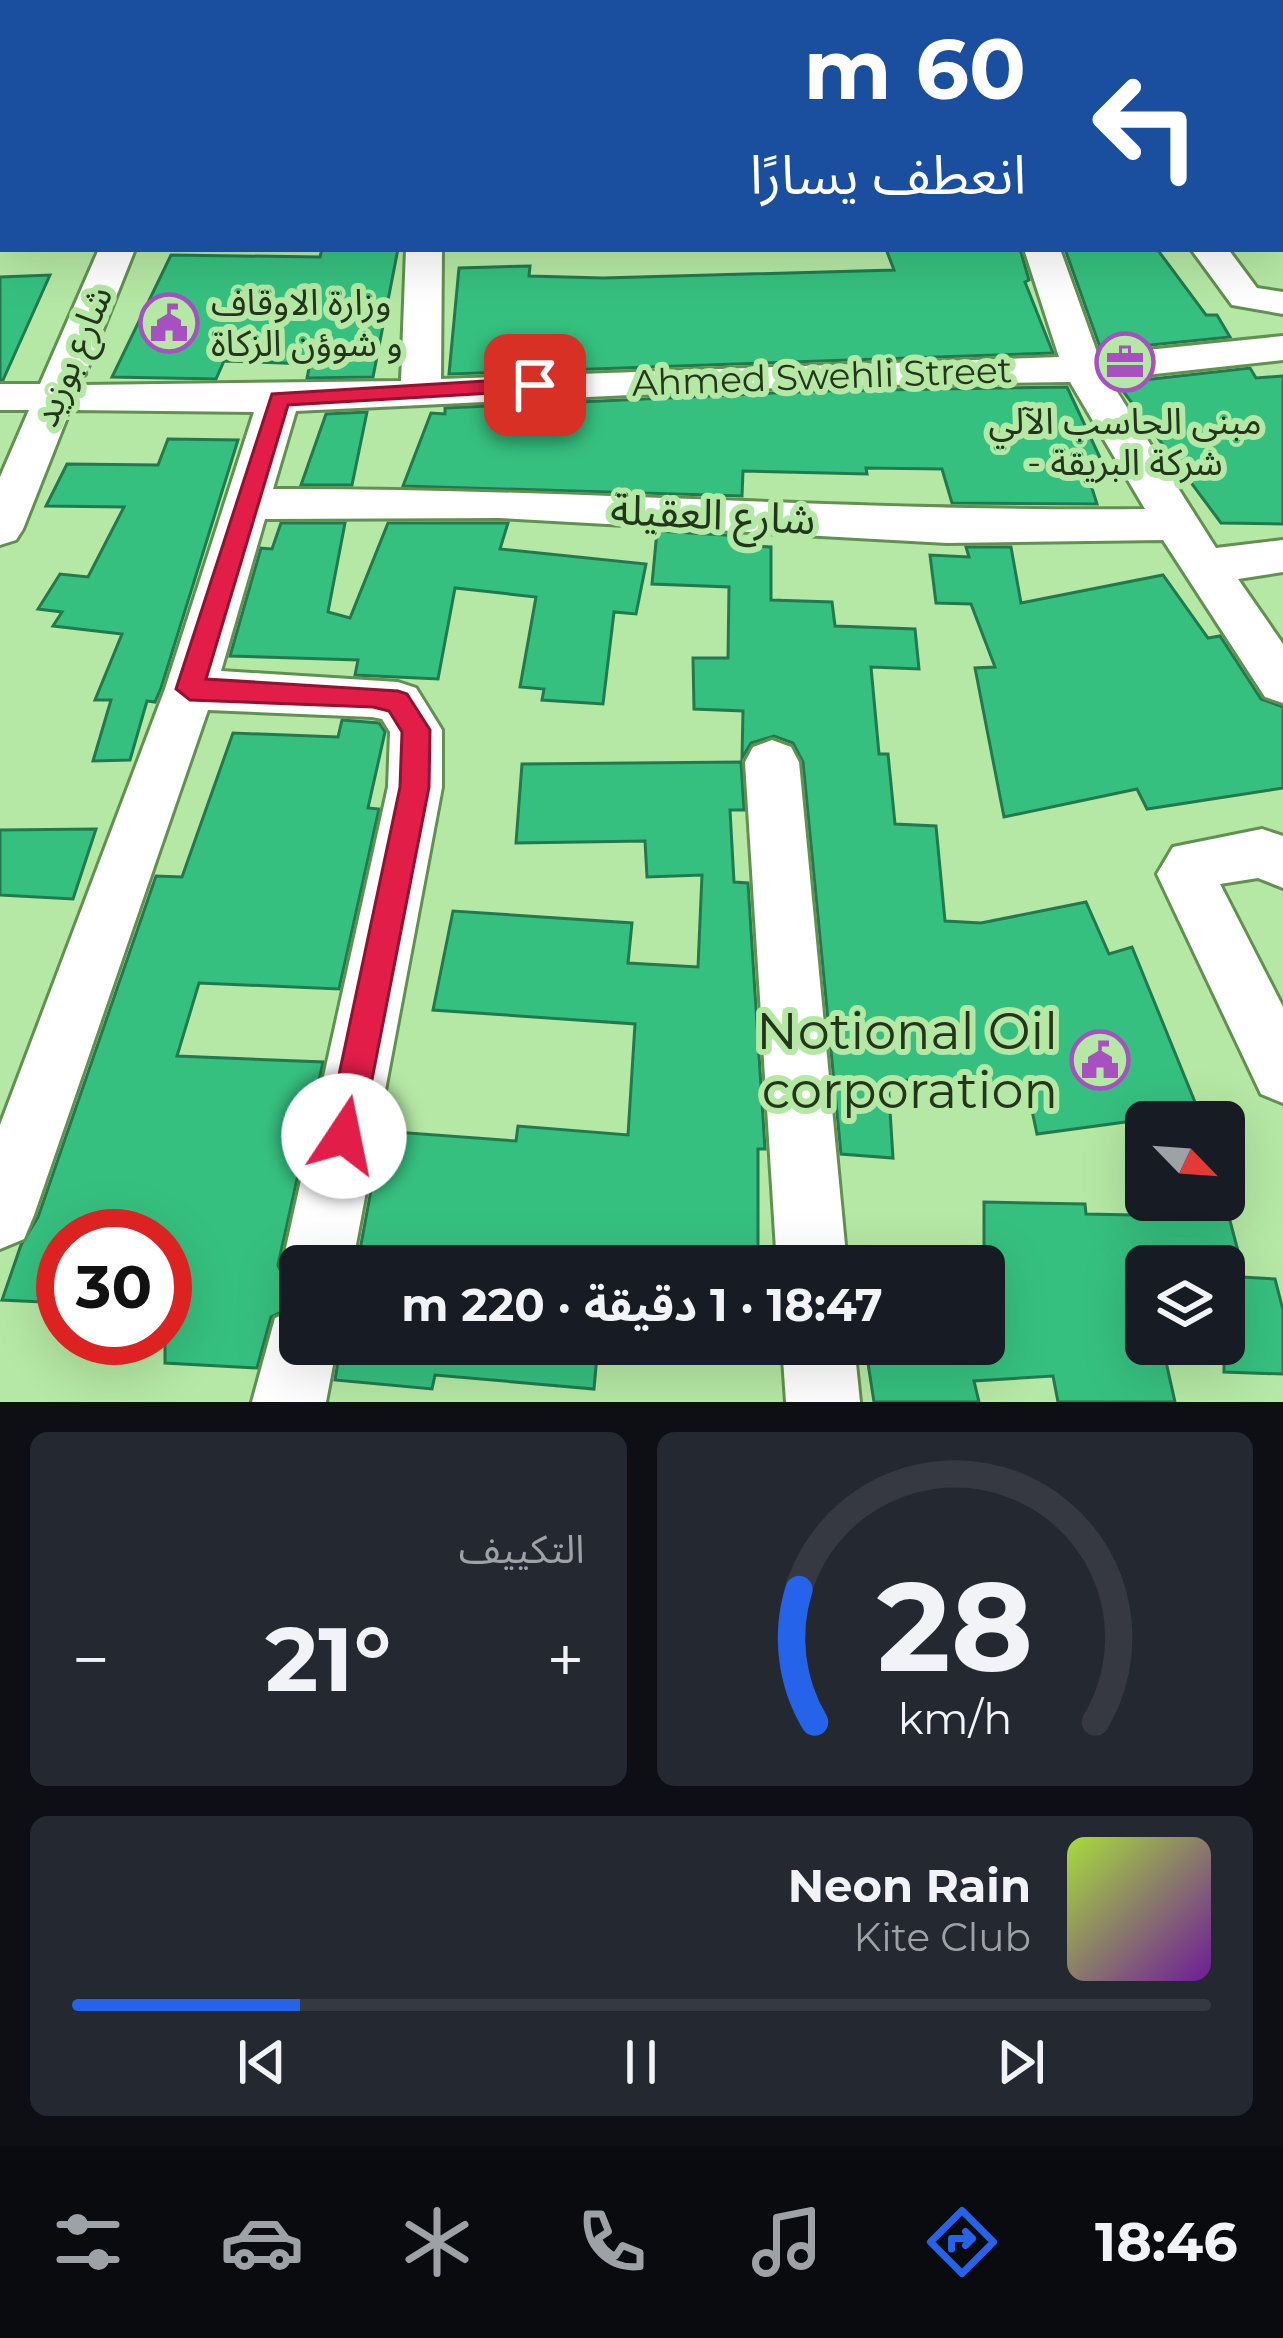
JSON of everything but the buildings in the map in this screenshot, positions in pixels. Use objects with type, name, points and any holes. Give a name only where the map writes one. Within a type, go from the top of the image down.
[{"type":"street","name":"شارع بوزيد","points":[[0,530],[116,252]]},
{"type":"street","points":[[421,390],[424,252]]},
{"type":"street","points":[[1043,252],[1083,368],[1176,524],[1283,683]]},
{"type":"street","points":[[1211,252],[1245,297],[1283,303]]},
{"type":"street","name":"Ahmed Swehli Street","points":[[0,397],[279,399],[1083,368],[1283,348]]},
{"type":"street","points":[[0,1215],[190,689],[279,399]]},
{"type":"street","name":"شارع العقيلة","points":[[249,504],[499,502],[947,527],[1176,524]]},
{"type":"street","points":[[1207,566],[1283,556]]},
{"type":"street","points":[[190,689],[373,697],[398,702],[416,730],[415,787],[321,1245]]},
{"type":"street","points":[[772,762],[810,1245]]},
{"type":"street","points":[[1283,863],[1262,853],[1193,864],[1185,874],[1283,1072]]},
{"type":"street","points":[[290,1402],[297,1365]]},
{"type":"street","points":[[820,1365],[823,1402]]},
{"type":"place","name":"وزارة الاوقاف و شوؤن الزكاة","points":[[169,323]]},
{"type":"place","name":"مبنى الحاسب الآلي - شركة البريقة","points":[[1125,362]]},
{"type":"place","name":"Notional Oil corporation","points":[[1100,1060]]},
{"type":"route","points":[[344,1136],[415,787],[416,730],[398,702],[373,697],[190,689],[279,399],[535,385]]}]
